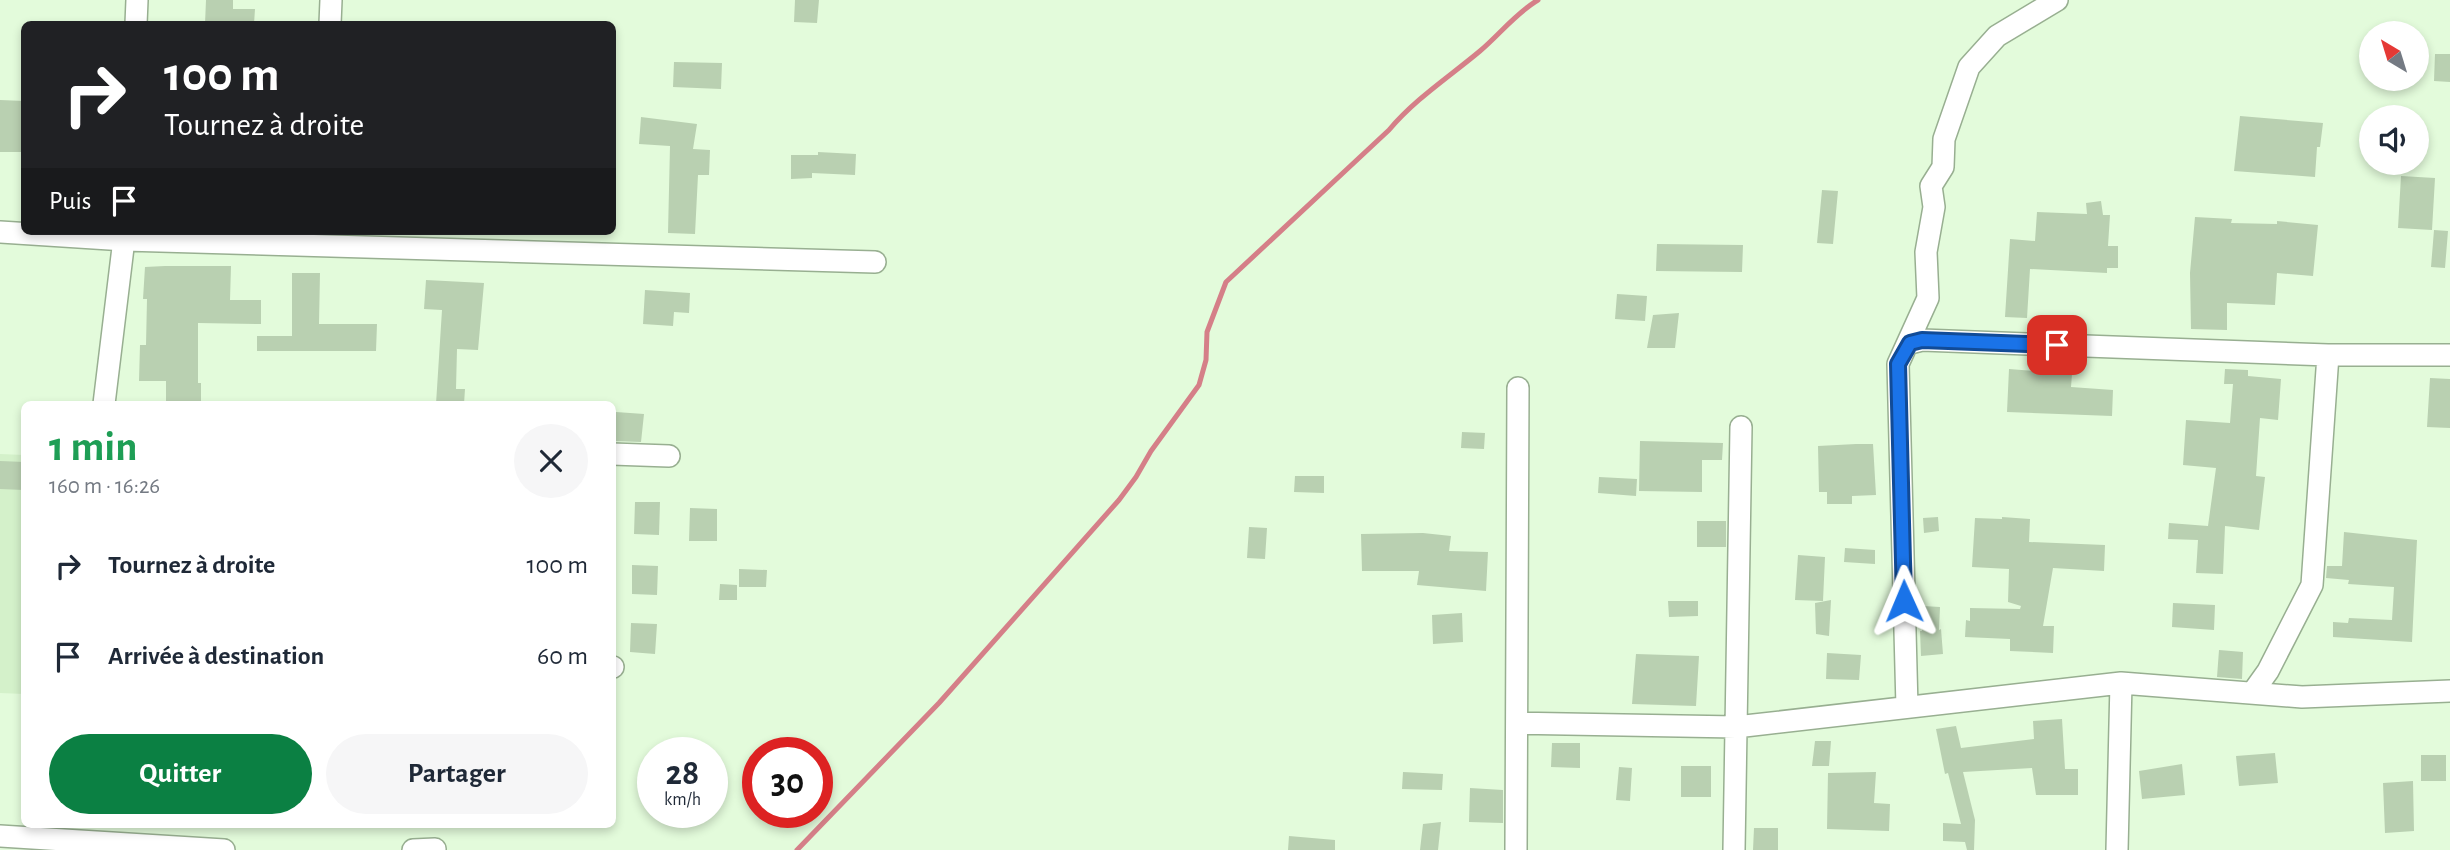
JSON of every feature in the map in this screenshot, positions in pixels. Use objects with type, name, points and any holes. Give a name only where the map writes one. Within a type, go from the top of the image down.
[{"type":"street","points":[[136,21],[137,0]]},
{"type":"street","points":[[330,21],[331,0]]},
{"type":"street","points":[[1907,707],[1898,364],[1910,343],[1928,298],[1926,252],[1934,207],[1931,186],[1943,167],[1944,139],[1969,67],[1997,36],[2057,0]]},
{"type":"street","points":[[0,232],[21,233]]},
{"type":"street","points":[[104,401],[125,235],[322,238],[874,262]]},
{"type":"street","points":[[1910,343],[1922,340],[2328,355],[2450,355]]},
{"type":"street","points":[[2253,692],[2268,671],[2312,585],[2328,355]]},
{"type":"street","points":[[1517,850],[1518,388]]},
{"type":"street","points":[[1734,850],[1741,427]]},
{"type":"street","points":[[616,454],[669,456]]},
{"type":"street","points":[[2117,850],[2121,683]]},
{"type":"street","points":[[1517,723],[1736,727],[2121,683],[2302,697],[2450,691]]},
{"type":"street","points":[[0,836],[76,838],[224,850]]},
{"type":"street","points":[[413,850],[435,849]]},
{"type":"shaded area","points":[[0,454],[21,455],[21,694],[0,693]]},
{"type":"building","points":[[206,0],[233,0],[233,9],[255,9],[254,21],[205,21]]},
{"type":"building","points":[[795,0],[819,0],[817,23],[794,22]]},
{"type":"building","points":[[2435,54],[2450,54],[2450,82],[2434,81]]},
{"type":"building","points":[[674,62],[722,63],[721,89],[673,87]]},
{"type":"building","points":[[0,100],[21,101],[21,152],[0,152]]},
{"type":"building","points":[[2240,116],[2323,123],[2320,147],[2317,147],[2315,177],[2234,171]]},
{"type":"building","points":[[641,117],[697,124],[693,149],[710,150],[709,175],[698,175],[695,234],[668,233],[670,146],[639,144]]},
{"type":"building","points":[[818,152],[856,154],[855,175],[812,173],[812,178],[791,179],[791,155],[818,155]]},
{"type":"building","points":[[2401,176],[2435,178],[2432,230],[2398,228]]},
{"type":"building","points":[[1822,190],[1838,191],[1833,244],[1817,243]]},
{"type":"building","points":[[2101,201],[2103,215],[2110,215],[2108,246],[2118,246],[2118,268],[2107,268],[2107,273],[2030,269],[2027,318],[2005,317],[2010,239],[2035,241],[2037,212],[2087,214],[2086,203]]},
{"type":"building","points":[[2195,217],[2232,219],[2231,223],[2277,224],[2277,221],[2318,225],[2313,276],[2277,273],[2275,305],[2227,303],[2227,330],[2191,329],[2190,273]]},
{"type":"building","points":[[2434,230],[2448,231],[2445,268],[2431,267]]},
{"type":"building","points":[[1657,244],[1743,245],[1742,272],[1656,271]]},
{"type":"building","points":[[231,266],[230,300],[261,300],[261,324],[198,323],[198,383],[201,383],[201,401],[166,401],[166,381],[139,381],[140,345],[146,345],[147,299],[143,299],[145,267]]},
{"type":"building","points":[[292,273],[320,273],[319,324],[377,324],[376,351],[257,351],[257,336],[292,336]]},
{"type":"building","points":[[426,280],[484,283],[478,350],[457,349],[456,389],[465,389],[464,401],[436,401],[442,310],[424,309]]},
{"type":"building","points":[[645,290],[690,293],[689,313],[674,312],[673,326],[643,324]]},
{"type":"building","points":[[1617,294],[1647,296],[1645,321],[1615,319]]},
{"type":"building","points":[[1679,313],[1675,348],[1647,348],[1653,315]]},
{"type":"building","points":[[2009,369],[2072,374],[2071,387],[2113,390],[2112,416],[2007,412]]},
{"type":"building","points":[[2225,369],[2248,370],[2248,376],[2281,379],[2278,420],[2260,418],[2256,476],[2265,477],[2259,530],[2225,526],[2223,574],[2196,573],[2198,540],[2168,539],[2169,523],[2208,526],[2216,468],[2183,465],[2186,420],[2230,423],[2233,384],[2224,384]]},
{"type":"building","points":[[2430,378],[2450,379],[2450,428],[2427,427]]},
{"type":"building","points":[[616,412],[644,414],[641,442],[616,441]]},
{"type":"building","points":[[1462,432],[1485,433],[1484,449],[1461,448]]},
{"type":"building","points":[[1640,441],[1723,443],[1722,460],[1702,460],[1702,492],[1639,491]]},
{"type":"building","points":[[1873,444],[1876,495],[1852,496],[1852,504],[1827,504],[1827,492],[1819,492],[1818,446]]},
{"type":"building","points":[[0,461],[21,462],[21,490],[0,489]]},
{"type":"building","points":[[1295,476],[1324,476],[1324,493],[1294,492]]},
{"type":"building","points":[[1599,477],[1637,479],[1636,496],[1598,493]]},
{"type":"building","points":[[635,502],[660,502],[659,535],[634,534]]},
{"type":"building","points":[[690,508],[717,509],[717,541],[689,541]]},
{"type":"building","points":[[1938,517],[1939,531],[1924,533],[1923,518]]},
{"type":"building","points":[[1975,518],[2030,519],[2029,542],[2105,545],[2104,571],[2053,568],[2043,626],[2054,626],[2053,653],[2010,651],[2010,639],[1965,637],[1966,620],[1970,621],[1970,608],[2020,609],[2021,606],[2008,602],[2009,569],[1972,567]]},
{"type":"building","points":[[1697,521],[1726,521],[1726,547],[1697,547]]},
{"type":"building","points":[[1249,527],[1267,528],[1265,559],[1247,558]]},
{"type":"building","points":[[2344,532],[2417,540],[2412,642],[2333,637],[2333,622],[2348,623],[2349,618],[2392,620],[2394,587],[2348,584],[2349,580],[2326,578],[2327,566],[2342,566]]},
{"type":"building","points":[[1423,533],[1451,536],[1449,551],[1488,552],[1486,591],[1417,585],[1419,571],[1362,571],[1361,534]]},
{"type":"building","points":[[1845,548],[1875,550],[1875,564],[1844,562]]},
{"type":"building","points":[[1798,555],[1825,557],[1823,601],[1795,600]]},
{"type":"building","points":[[632,565],[658,566],[657,595],[632,594]]},
{"type":"building","points":[[739,569],[767,570],[766,587],[739,587]]},
{"type":"building","points":[[720,584],[737,585],[737,600],[719,600]]},
{"type":"building","points":[[1831,600],[1829,636],[1816,634],[1815,603]]},
{"type":"building","points":[[1668,601],[1698,601],[1698,616],[1669,617]]},
{"type":"building","points":[[2173,603],[2215,605],[2214,630],[2172,627]]},
{"type":"building","points":[[1923,606],[1940,607],[1939,630],[1941,629],[1943,654],[1921,656]]},
{"type":"building","points":[[1462,613],[1463,642],[1433,644],[1432,615]]},
{"type":"building","points":[[631,623],[657,624],[655,654],[630,652]]},
{"type":"building","points":[[2219,650],[2243,652],[2242,679],[2217,677]]},
{"type":"building","points":[[1827,653],[1861,655],[1859,680],[1826,679]]},
{"type":"building","points":[[1636,654],[1699,656],[1696,706],[1632,704]]},
{"type":"building","points":[[2062,719],[2065,769],[2078,769],[2078,795],[2036,795],[2032,768],[1963,772],[1975,820],[1974,850],[1967,850],[1965,842],[1943,841],[1943,823],[1961,824],[1948,773],[1945,774],[1936,729],[1956,726],[1961,748],[2034,739],[2033,721]]},
{"type":"building","points":[[1815,741],[1831,741],[1829,766],[1812,766]]},
{"type":"building","points":[[1552,743],[1580,743],[1580,768],[1551,767]]},
{"type":"building","points":[[2275,753],[2278,783],[2239,786],[2236,756]]},
{"type":"building","points":[[2421,755],[2446,755],[2446,781],[2421,781]]},
{"type":"building","points":[[2182,764],[2185,795],[2142,799],[2139,771]]},
{"type":"building","points":[[1681,766],[1711,766],[1711,797],[1681,797]]},
{"type":"building","points":[[1619,767],[1632,768],[1630,801],[1616,800]]},
{"type":"building","points":[[1403,772],[1443,774],[1442,790],[1402,789]]},
{"type":"building","points":[[1876,772],[1874,803],[1890,804],[1889,831],[1827,829],[1828,773]]},
{"type":"building","points":[[2413,781],[2414,831],[2385,833],[2383,783]]},
{"type":"building","points":[[1470,788],[1503,790],[1503,823],[1469,822]]},
{"type":"building","points":[[1441,822],[1438,850],[1420,850],[1423,824]]},
{"type":"building","points":[[1754,828],[1778,828],[1778,850],[1753,850]]},
{"type":"building","points":[[1289,836],[1335,840],[1335,850],[1288,850]]},
{"type":"waterway","points":[[797,850],[939,703],[1119,500],[1199,385],[1206,360],[1207,332],[1226,282],[1410,108],[1538,0]]},
{"type":"route","points":[[1904,601],[1898,364],[1910,343],[1922,340],[2057,345]]}]
